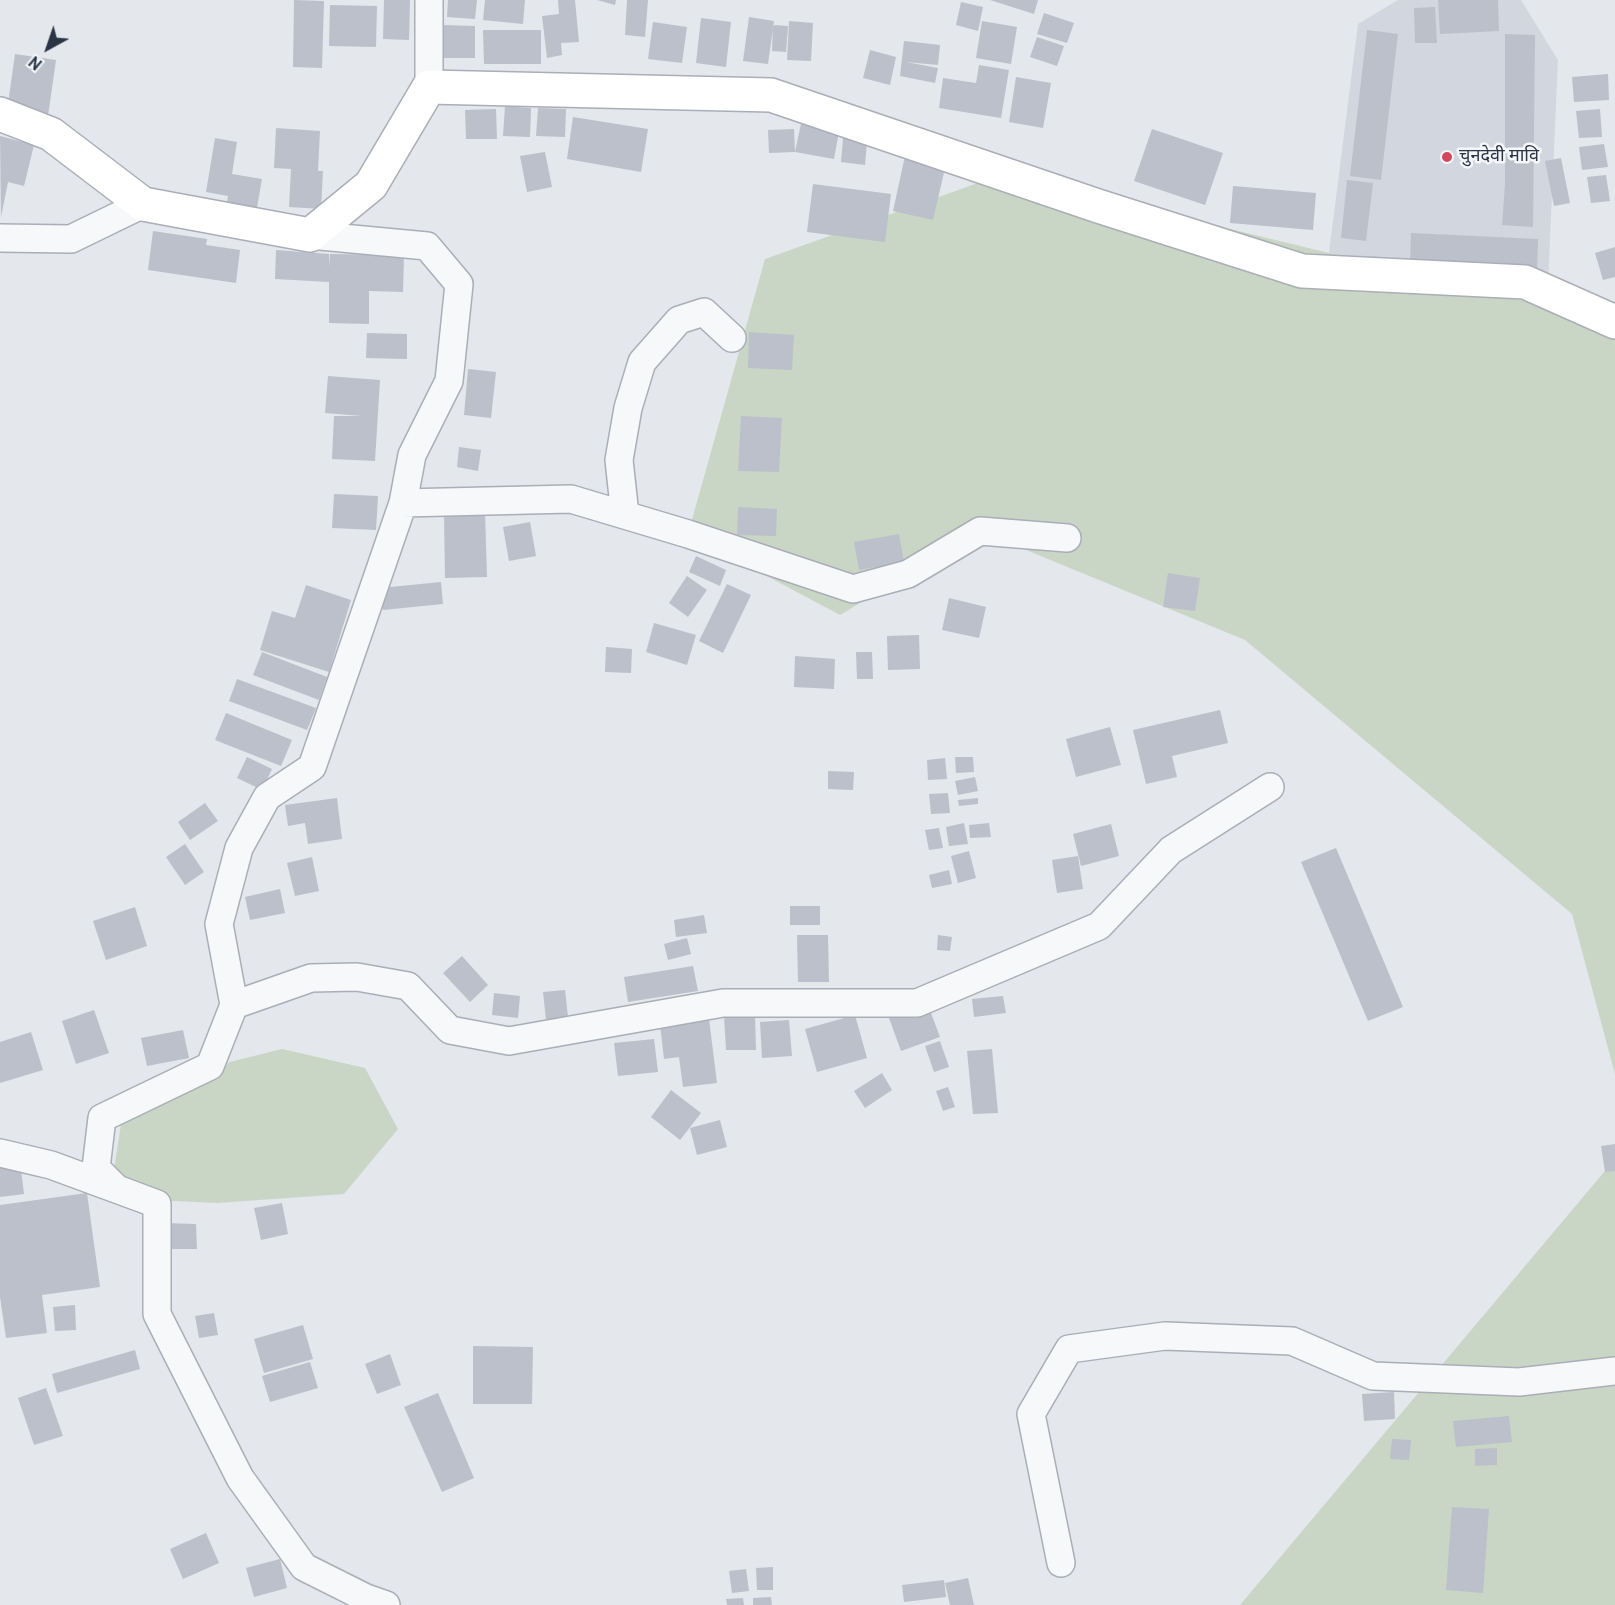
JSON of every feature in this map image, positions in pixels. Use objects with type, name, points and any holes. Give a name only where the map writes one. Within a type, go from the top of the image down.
[{"type":"street","points":[[310,235],[371,185],[429,87],[429,0]]},
{"type":"street","points":[[429,87],[771,94],[1098,206],[1302,271],[1525,282],[1615,322]]},
{"type":"street","points":[[0,114],[51,134],[143,204],[310,235],[427,246],[459,284],[448,381],[412,456],[403,503],[312,767],[267,797],[239,848],[219,924],[234,1005],[210,1066],[102,1118],[96,1168],[117,1189],[157,1204]]},
{"type":"street","points":[[0,238],[71,239],[143,204]]},
{"type":"street","points":[[625,515],[619,460],[628,408],[642,362],[679,320],[704,312],[732,338]]},
{"type":"street","points":[[403,503],[571,499],[688,534],[853,589],[908,574],[980,531],[1067,538]]},
{"type":"street","points":[[234,1005],[310,978],[357,977],[408,986],[450,1030],[509,1041],[723,1003],[917,1003],[1100,926],[1170,850],[1270,787]]},
{"type":"street","points":[[0,1153],[51,1165],[157,1204]]},
{"type":"street","points":[[157,1204],[157,1314],[240,1478],[304,1568],[366,1598],[386,1605]]},
{"type":"street","points":[[1061,1563],[1031,1414],[1069,1348],[1166,1336],[1269,1340],[1292,1341],[1372,1376],[1519,1382],[1615,1371]]},
{"type":"shaded area","name":"चुनदेवी मावि","points":[[1398,0],[1521,0],[1558,60],[1548,284],[1329,253],[1358,24]]},
{"type":"green space","points":[[1003,174],[1329,253],[1525,282],[1615,325],[1615,1074],[1572,914],[1245,640],[980,531],[840,615],[688,534],[765,259]]},
{"type":"green space","points":[[282,1049],[365,1068],[398,1129],[344,1194],[217,1203],[129,1199],[113,1176],[121,1124],[230,1062]]},
{"type":"green space","points":[[1615,1159],[1615,1605],[1240,1605]]},
{"type":"building","points":[[294,0],[324,1],[322,68],[293,67]]},
{"type":"building","points":[[384,0],[410,0],[409,40],[383,39]]},
{"type":"building","points":[[448,0],[477,0],[475,19],[447,17]]},
{"type":"building","points":[[485,0],[525,0],[523,24],[483,20]]},
{"type":"building","points":[[558,0],[575,0],[579,42],[561,43],[562,55],[547,58],[542,16],[559,14]]},
{"type":"building","points":[[597,0],[616,0],[615,5]]},
{"type":"building","points":[[627,0],[648,0],[645,37],[625,35]]},
{"type":"building","points":[[990,0],[1038,0],[1034,14]]},
{"type":"building","points":[[1438,0],[1498,0],[1499,31],[1440,34]]},
{"type":"building","points":[[961,2],[983,7],[978,31],[956,25]]},
{"type":"building","points":[[330,5],[377,6],[376,47],[329,46]]},
{"type":"building","points":[[1435,7],[1437,43],[1415,43],[1414,8]]},
{"type":"building","points":[[1044,13],[1074,23],[1067,43],[1037,34]]},
{"type":"building","points":[[749,17],[774,21],[768,64],[743,61]]},
{"type":"building","points":[[701,18],[731,22],[726,67],[696,63]]},
{"type":"building","points":[[789,21],[813,23],[811,61],[787,60]]},
{"type":"building","points":[[982,21],[1017,27],[1011,64],[976,58]]},
{"type":"building","points":[[653,22],[687,27],[682,63],[648,59]]},
{"type":"building","points":[[443,25],[475,26],[475,58],[443,58]]},
{"type":"building","points":[[773,25],[788,26],[786,52],[772,51]]},
{"type":"building","points":[[483,30],[541,30],[541,64],[484,64]]},
{"type":"building","points":[[1367,30],[1398,34],[1381,180],[1350,176]]},
{"type":"building","points":[[1505,34],[1535,35],[1533,227],[1502,225],[1505,184]]},
{"type":"building","points":[[1037,37],[1064,46],[1057,66],[1030,57]]},
{"type":"building","points":[[904,41],[940,45],[938,65],[906,62],[938,68],[935,83],[900,76]]},
{"type":"building","points":[[870,50],[896,57],[890,85],[863,78]]},
{"type":"building","points":[[15,54],[56,60],[48,116],[7,111]]},
{"type":"building","points":[[979,65],[1009,70],[1001,118],[939,108],[943,78],[976,83]]},
{"type":"building","points":[[1608,74],[1609,100],[1574,102],[1572,77]]},
{"type":"building","points":[[1016,77],[1051,83],[1043,128],[1009,122]]},
{"type":"building","points":[[505,106],[531,108],[530,137],[503,136]]},
{"type":"building","points":[[538,108],[566,109],[565,137],[536,136]]},
{"type":"building","points":[[496,109],[497,139],[466,139],[465,110]]},
{"type":"building","points":[[1600,109],[1602,137],[1579,138],[1576,111]]},
{"type":"building","points":[[573,117],[648,129],[641,172],[567,159]]},
{"type":"building","points":[[802,119],[840,126],[834,159],[795,152]]},
{"type":"building","points":[[844,127],[868,129],[865,165],[841,162]]},
{"type":"building","points":[[276,128],[320,131],[318,171],[323,171],[321,209],[289,207],[291,169],[274,168]]},
{"type":"building","points":[[794,129],[795,152],[769,153],[768,130]]},
{"type":"building","points":[[1152,129],[1223,153],[1205,205],[1134,181]]},
{"type":"building","points":[[0,136],[34,145],[24,186],[8,182],[1,217]]},
{"type":"building","points":[[215,138],[237,142],[232,174],[262,179],[255,219],[225,214],[228,196],[206,192]]},
{"type":"building","points":[[1604,144],[1608,167],[1582,170],[1579,147]]},
{"type":"building","points":[[545,152],[552,187],[527,192],[520,156]]},
{"type":"building","points":[[905,156],[946,164],[933,220],[893,211]]},
{"type":"building","points":[[1561,158],[1570,203],[1554,206],[1545,161]]},
{"type":"building","points":[[1606,175],[1610,201],[1591,203],[1587,177]]},
{"type":"building","points":[[1347,180],[1373,183],[1366,241],[1341,238]]},
{"type":"building","points":[[813,184],[891,194],[885,242],[807,232]]},
{"type":"building","points":[[1233,186],[1316,193],[1313,230],[1230,223]]},
{"type":"building","points":[[153,231],[207,239],[206,245],[240,250],[236,283],[148,270]]},
{"type":"building","points":[[1411,233],[1538,239],[1537,271],[1410,265]]},
{"type":"building","points":[[1615,247],[1615,277],[1603,280],[1595,253]]},
{"type":"building","points":[[276,250],[329,254],[329,267],[330,254],[404,255],[403,292],[369,291],[369,324],[329,323],[329,282],[275,279]]},
{"type":"building","points":[[749,332],[794,335],[792,370],[748,368]]},
{"type":"building","points":[[367,333],[407,334],[407,359],[366,358]]},
{"type":"building","points":[[468,369],[496,372],[491,418],[464,415]]},
{"type":"building","points":[[328,376],[380,380],[375,461],[332,459],[334,416],[362,416],[325,413]]},
{"type":"building","points":[[741,416],[782,418],[779,472],[738,471]]},
{"type":"building","points":[[459,447],[481,450],[478,471],[457,467]]},
{"type":"building","points":[[334,494],[378,496],[376,530],[332,528]]},
{"type":"building","points":[[738,507],[777,509],[776,536],[737,535]]},
{"type":"building","points":[[485,513],[487,577],[445,578],[444,514]]},
{"type":"building","points":[[530,522],[536,556],[509,561],[503,527]]},
{"type":"building","points":[[899,534],[904,562],[859,570],[854,542]]},
{"type":"building","points":[[696,556],[726,570],[720,586],[689,572]]},
{"type":"building","points":[[1168,573],[1200,578],[1195,611],[1163,607]]},
{"type":"building","points":[[687,576],[707,590],[688,617],[669,603]]},
{"type":"building","points":[[441,582],[443,604],[383,610],[380,588]]},
{"type":"building","points":[[727,584],[751,595],[723,653],[699,641]]},
{"type":"building","points":[[306,585],[351,600],[329,672],[260,650],[272,611],[295,618]]},
{"type":"building","points":[[949,598],[986,607],[979,638],[942,630]]},
{"type":"building","points":[[654,623],[696,635],[687,665],[646,652]]},
{"type":"building","points":[[919,635],[920,669],[888,670],[887,636]]},
{"type":"building","points":[[606,647],[632,649],[631,673],[605,672]]},
{"type":"building","points":[[262,652],[327,677],[319,700],[253,675]]},
{"type":"building","points":[[856,652],[872,652],[873,679],[857,679]]},
{"type":"building","points":[[795,656],[835,659],[834,689],[794,687]]},
{"type":"building","points":[[237,679],[316,708],[307,730],[229,701]]},
{"type":"building","points":[[1220,710],[1228,743],[1172,756],[1177,777],[1146,784],[1133,730]]},
{"type":"building","points":[[226,713],[292,740],[281,766],[215,740]]},
{"type":"building","points":[[1110,727],[1121,765],[1076,777],[1066,739]]},
{"type":"building","points":[[247,757],[272,769],[262,790],[237,778]]},
{"type":"building","points":[[955,757],[973,757],[974,772],[956,773]]},
{"type":"building","points":[[945,758],[947,779],[928,780],[927,760]]},
{"type":"building","points":[[828,771],[854,772],[853,790],[828,789]]},
{"type":"building","points":[[975,777],[978,791],[958,795],[955,781]]},
{"type":"building","points":[[948,793],[950,813],[931,814],[929,794]]},
{"type":"building","points":[[337,798],[342,839],[308,844],[305,823],[288,826],[285,805]]},
{"type":"building","points":[[978,798],[978,804],[959,806],[958,800]]},
{"type":"building","points":[[205,803],[218,821],[190,840],[178,822]]},
{"type":"building","points":[[964,823],[968,844],[949,846],[946,827]]},
{"type":"building","points":[[989,823],[991,837],[970,838],[969,825]]},
{"type":"building","points":[[1111,824],[1119,856],[1081,866],[1073,834]]},
{"type":"building","points":[[939,828],[943,848],[929,850],[925,830]]},
{"type":"building","points":[[185,844],[204,872],[185,885],[166,857]]},
{"type":"building","points":[[1336,848],[1403,1007],[1368,1021],[1301,862]]},
{"type":"building","points":[[969,851],[976,878],[958,883],[951,856]]},
{"type":"building","points":[[1078,856],[1083,889],[1057,893],[1052,860]]},
{"type":"building","points":[[312,857],[319,891],[295,896],[287,863]]},
{"type":"building","points":[[949,870],[952,884],[932,888],[929,875]]},
{"type":"building","points":[[280,889],[285,913],[250,920],[245,897]]},
{"type":"building","points":[[790,906],[820,906],[820,925],[790,925]]},
{"type":"building","points":[[135,907],[147,946],[106,960],[93,921]]},
{"type":"building","points":[[704,915],[707,933],[676,937],[674,920]]},
{"type":"building","points":[[797,935],[828,935],[829,982],[798,982]]},
{"type":"building","points":[[938,935],[952,937],[950,951],[937,950]]},
{"type":"building","points":[[687,938],[691,954],[668,960],[664,944]]},
{"type":"building","points":[[462,956],[488,985],[470,1002],[443,973]]},
{"type":"building","points":[[693,966],[698,991],[628,1002],[624,977]]},
{"type":"building","points":[[565,990],[568,1017],[546,1020],[543,992]]},
{"type":"building","points":[[494,993],[520,996],[518,1018],[492,1015]]},
{"type":"building","points":[[1003,996],[1006,1013],[974,1017],[972,999]]},
{"type":"building","points":[[928,1005],[940,1037],[901,1051],[889,1018]]},
{"type":"building","points":[[94,1010],[109,1053],[76,1064],[62,1021]]},
{"type":"building","points":[[755,1015],[756,1050],[726,1050],[724,1016]]},
{"type":"building","points":[[855,1015],[867,1058],[817,1072],[805,1029]]},
{"type":"building","points":[[709,1019],[717,1083],[683,1087],[679,1057],[664,1059],[660,1025]]},
{"type":"building","points":[[789,1020],[792,1056],[762,1058],[760,1022]]},
{"type":"building","points":[[183,1030],[189,1058],[147,1066],[141,1038]]},
{"type":"building","points":[[31,1032],[43,1070],[0,1083],[0,1042]]},
{"type":"building","points":[[654,1039],[658,1072],[618,1076],[614,1043]]},
{"type":"building","points":[[940,1041],[949,1067],[934,1072],[925,1046]]},
{"type":"building","points":[[992,1049],[998,1113],[973,1114],[967,1051]]},
{"type":"building","points":[[882,1073],[892,1090],[865,1108],[854,1091]]},
{"type":"building","points":[[948,1087],[955,1107],[943,1111],[936,1091]]},
{"type":"building","points":[[671,1090],[701,1113],[680,1140],[651,1117]]},
{"type":"building","points":[[720,1120],[727,1147],[697,1155],[690,1128]]},
{"type":"building","points":[[1615,1144],[1615,1171],[1605,1172],[1601,1146]]},
{"type":"building","points":[[20,1162],[24,1194],[0,1197],[0,1165]]},
{"type":"building","points":[[87,1193],[100,1287],[42,1295],[47,1333],[6,1338],[0,1297],[0,1205]]},
{"type":"building","points":[[282,1203],[288,1234],[261,1240],[254,1208]]},
{"type":"building","points":[[164,1223],[196,1224],[197,1249],[165,1249]]},
{"type":"building","points":[[75,1305],[76,1330],[55,1331],[53,1307]]},
{"type":"building","points":[[214,1313],[218,1335],[199,1338],[195,1316]]},
{"type":"building","points":[[303,1325],[313,1359],[264,1373],[254,1339]]},
{"type":"building","points":[[473,1346],[533,1347],[532,1404],[473,1404]]},
{"type":"building","points":[[135,1350],[140,1369],[57,1393],[52,1374]]},
{"type":"building","points":[[390,1354],[401,1385],[377,1394],[365,1364]]},
{"type":"building","points":[[310,1362],[318,1388],[270,1402],[262,1376]]},
{"type":"building","points":[[46,1388],[63,1436],[34,1445],[18,1398]]},
{"type":"building","points":[[1394,1392],[1395,1419],[1364,1421],[1362,1394]]},
{"type":"building","points":[[438,1393],[474,1478],[442,1492],[404,1407]]},
{"type":"building","points":[[1509,1416],[1512,1442],[1456,1447],[1453,1421]]},
{"type":"building","points":[[1392,1439],[1411,1440],[1409,1460],[1390,1459]]},
{"type":"building","points":[[1497,1448],[1497,1465],[1475,1466],[1475,1449]]},
{"type":"building","points":[[1452,1507],[1489,1509],[1483,1593],[1446,1590]]},
{"type":"building","points":[[206,1533],[219,1563],[183,1579],[170,1549]]},
{"type":"building","points":[[280,1559],[287,1588],[254,1597],[246,1568]]},
{"type":"building","points":[[773,1567],[773,1590],[757,1590],[756,1568]]},
{"type":"building","points":[[746,1569],[749,1591],[732,1593],[729,1571]]},
{"type":"building","points":[[968,1578],[974,1605],[950,1605],[945,1583]]},
{"type":"building","points":[[944,1580],[946,1597],[904,1602],[902,1585]]},
{"type":"building","points":[[771,1597],[772,1605],[753,1605],[753,1598]]},
{"type":"building","points":[[743,1598],[744,1605],[727,1605],[726,1599]]},
{"type":"place","name":"चुनदेवी मावि","points":[[1447,157]]}]
